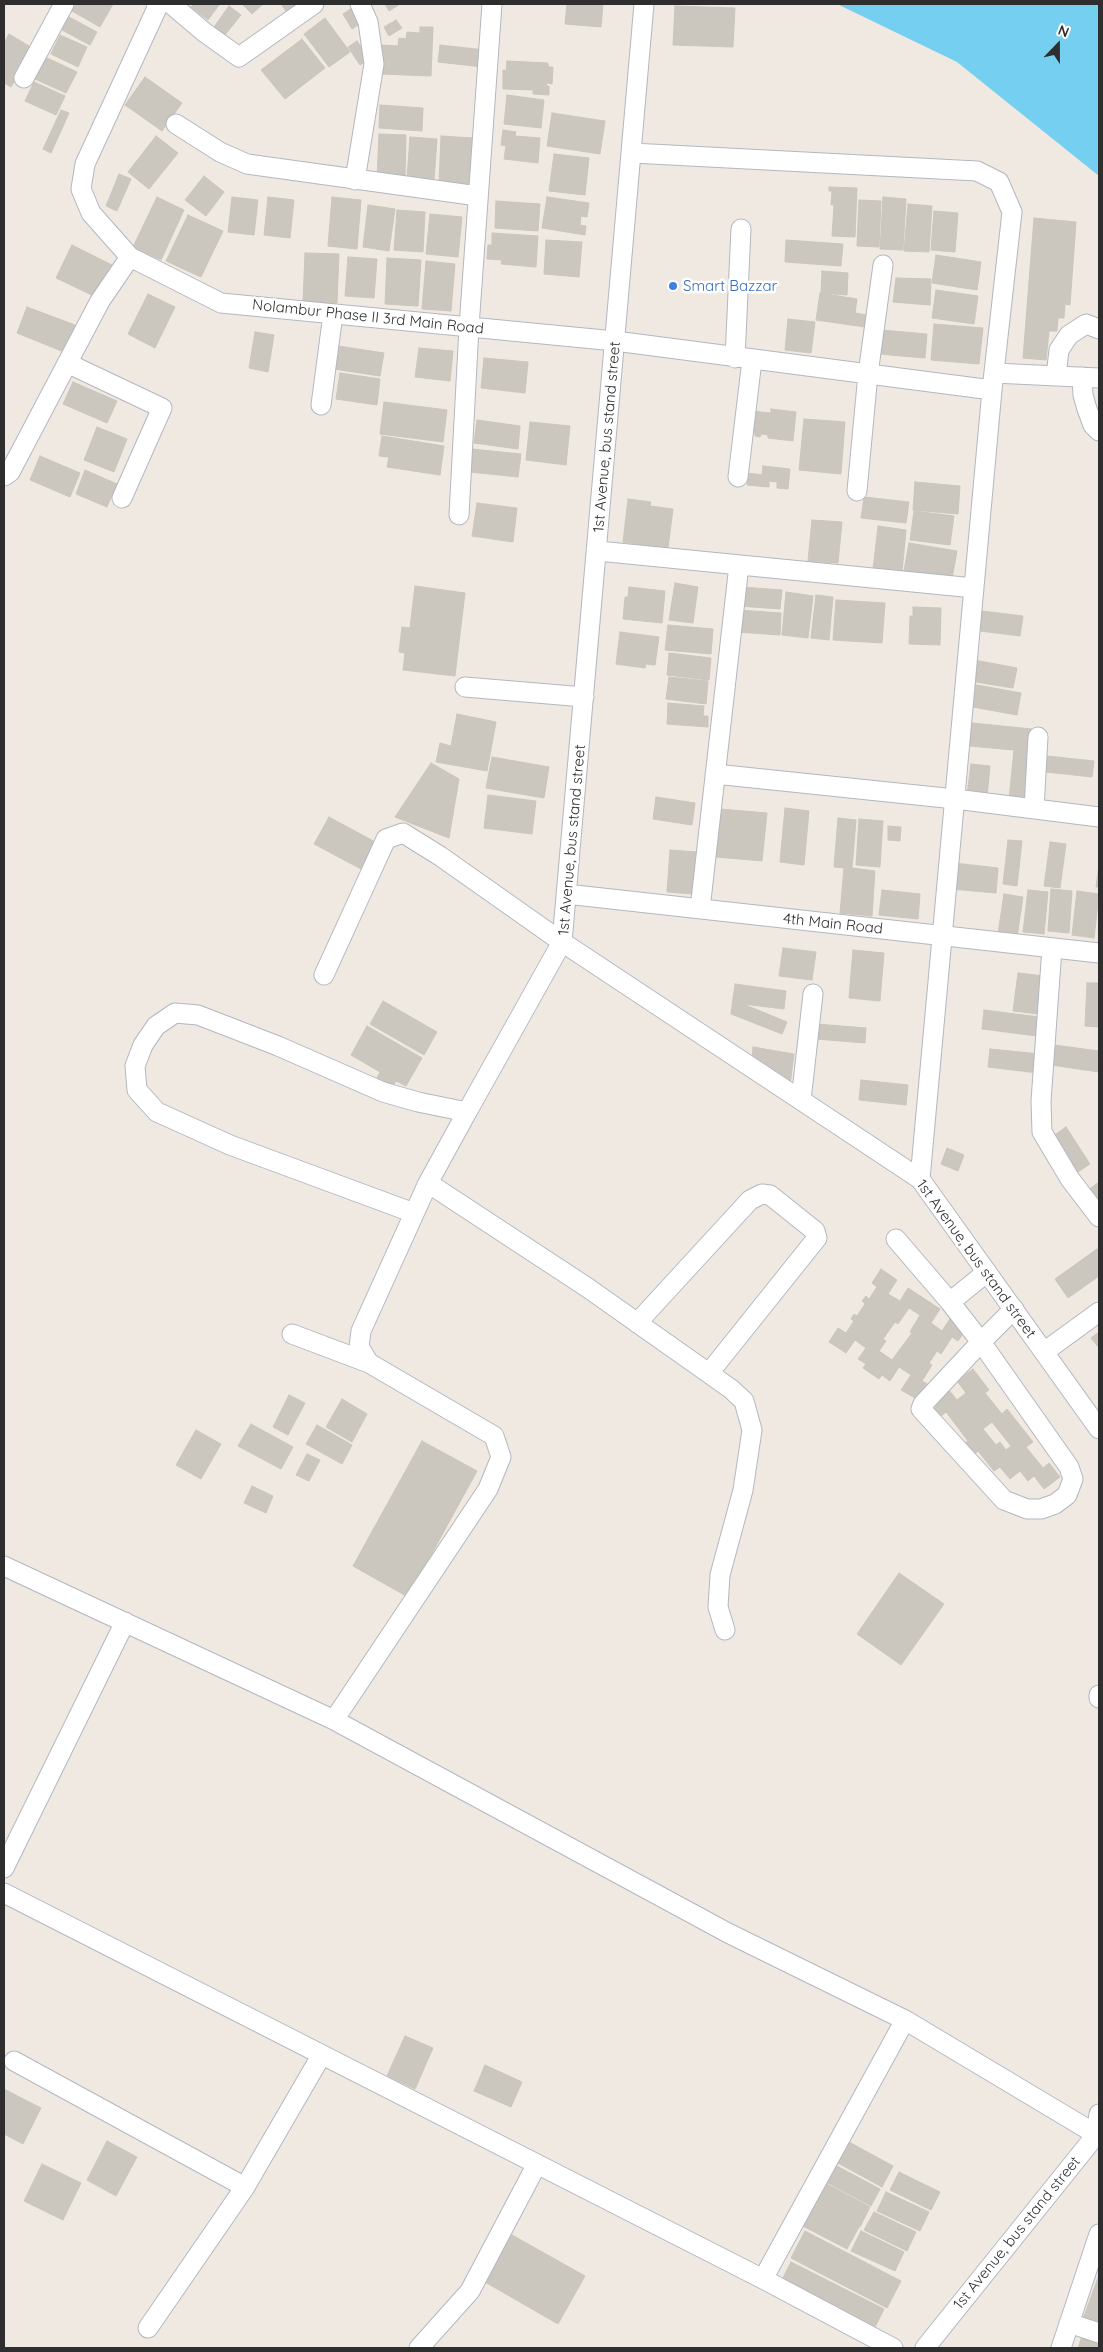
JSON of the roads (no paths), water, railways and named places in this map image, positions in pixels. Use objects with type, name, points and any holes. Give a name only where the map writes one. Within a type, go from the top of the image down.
[{"type":"street","points":[[24,78],[64,4]]},
{"type":"street","points":[[7,474],[100,301],[130,257],[92,213],[81,189],[84,164],[157,8],[156,4]]},
{"type":"street","points":[[171,4],[204,32],[239,57],[314,4]]},
{"type":"street","points":[[355,180],[374,64],[368,22],[360,4]]},
{"type":"street","points":[[459,515],[469,327],[492,4]]},
{"type":"street","name":"1st Avenue, bus stand street","points":[[644,4],[598,551],[562,942],[920,1179],[1099,1429]]},
{"type":"street","points":[[176,124],[220,152],[247,164],[478,196]]},
{"type":"street","points":[[632,153],[976,171],[999,182],[1012,212],[993,381],[920,1179]]},
{"type":"street","points":[[738,477],[743,359],[740,228]]},
{"type":"street","name":"Nolambur Phase II 3rd Main Road","points":[[130,257],[220,303],[615,341],[868,374],[993,381],[1056,376],[1091,377]]},
{"type":"street","points":[[857,490],[868,374],[883,266]]},
{"type":"street","points":[[321,405],[333,314]]},
{"type":"street","points":[[1056,376],[1060,350],[1069,335],[1086,324],[1099,329]]},
{"type":"street","points":[[67,362],[162,408],[122,498]]},
{"type":"street","points":[[1091,377],[1083,395],[1086,409],[1093,425],[1099,431]]},
{"type":"street","points":[[598,551],[974,588]]},
{"type":"street","points":[[700,909],[738,565]]},
{"type":"street","points":[[465,687],[584,697]]},
{"type":"street","points":[[1034,809],[1038,738]]},
{"type":"street","points":[[715,774],[954,799],[1099,817]]},
{"type":"street","points":[[324,975],[386,839],[403,834],[440,856],[562,942],[428,1183],[361,1331],[359,1347],[369,1363]]},
{"type":"street","name":"4th Main Road","points":[[566,894],[1099,953]]},
{"type":"street","points":[[1052,948],[1041,1101],[1042,1132],[1070,1179],[1099,1217]]},
{"type":"street","points":[[801,1100],[813,994]]},
{"type":"street","points":[[414,1214],[230,1145],[157,1112],[137,1090],[135,1066],[143,1045],[156,1026],[175,1013],[198,1015],[278,1046],[383,1092],[418,1102],[467,1112]]},
{"type":"street","points":[[428,1183],[637,1323],[709,1373],[744,1401],[752,1430],[743,1490],[720,1575],[718,1606],[725,1630]]},
{"type":"street","points":[[637,1323],[750,1200],[762,1194],[770,1195],[814,1231],[817,1238],[709,1373]]},
{"type":"street","points":[[896,1240],[950,1302],[981,1342],[1069,1467],[1073,1479],[1067,1495],[1055,1504],[1041,1509],[1027,1509],[1004,1500],[921,1409],[923,1404],[981,1342],[1014,1309]]},
{"type":"street","points":[[950,1302],[987,1272]]},
{"type":"street","points":[[1044,1352],[1099,1312]]},
{"type":"street","points":[[292,1334],[369,1363],[494,1436],[501,1457],[488,1489],[334,1720]]},
{"type":"street","points":[[4,1566],[334,1720],[728,1934],[905,2020],[1098,2135],[1099,2114]]},
{"type":"street","points":[[4,1868],[124,1622]]},
{"type":"street","points":[[4,1893],[321,2056],[763,2279],[893,2348]]},
{"type":"street","points":[[763,2279],[905,2020]]},
{"type":"street","points":[[148,2328],[245,2187],[321,2056]]},
{"type":"street","points":[[14,2061],[245,2187]]},
{"type":"street","name":"1st Avenue, bus stand street","points":[[925,2348],[1098,2135]]},
{"type":"street","points":[[419,2348],[470,2291],[537,2164]]},
{"type":"street","points":[[1060,2348],[1099,2234]]},
{"type":"street","points":[[1069,2323],[1099,2333]]},
{"type":"water","points":[[837,4],[1099,4],[1099,176],[957,62]]},
{"type":"place","name":"Smart Bazzar","points":[[673,286]]}]
